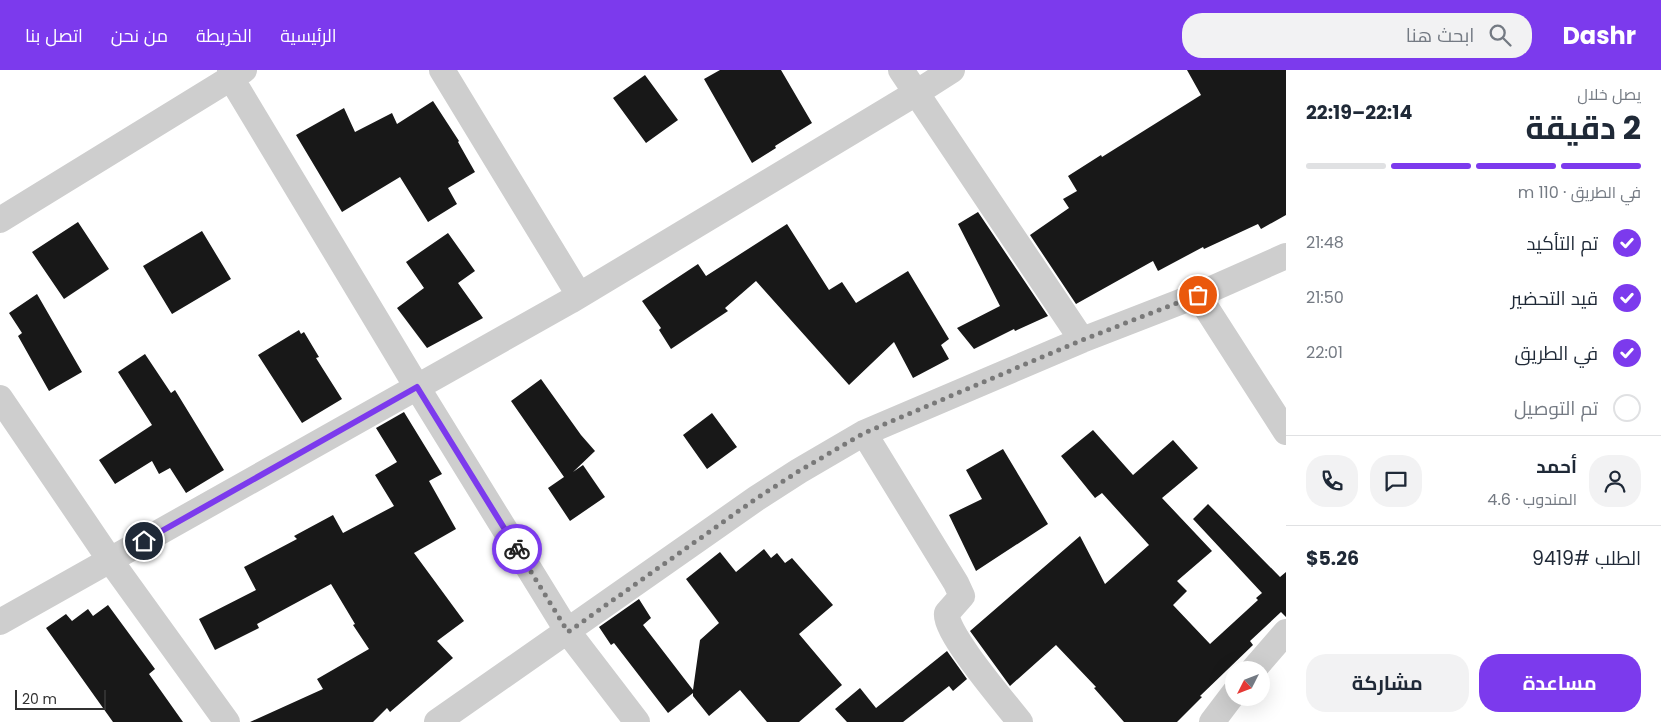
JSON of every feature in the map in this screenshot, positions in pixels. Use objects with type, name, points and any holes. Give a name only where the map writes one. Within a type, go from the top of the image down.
[{"type":"street","points":[[442,70],[579,295]]},
{"type":"street","points":[[901,70],[1082,340]]},
{"type":"street","points":[[0,622],[579,295],[952,70]]},
{"type":"street","points":[[0,220],[235,73],[417,387],[568,632],[637,722]]},
{"type":"street","points":[[437,722],[766,493],[799,471],[864,433],[1082,340],[1198,295],[1286,256]]},
{"type":"street","points":[[1198,295],[1286,432]]},
{"type":"street","points":[[0,398],[110,560],[227,722]]},
{"type":"street","points":[[864,433],[962,596],[947,613],[947,621],[958,641],[1020,722]]},
{"type":"street","points":[[1261,661],[1286,632]]},
{"type":"street","points":[[1212,722],[1225,704]]},
{"type":"building","points":[[720,70],[781,70],[812,123],[752,163],[704,79]]},
{"type":"building","points":[[1187,70],[1286,70],[1286,215],[1261,229],[1258,224],[1204,249],[1203,247],[1158,271],[1153,261],[1076,304],[1030,235],[1069,208],[1063,199],[1077,191],[1068,176],[1201,95]]},
{"type":"building","points":[[645,75],[678,120],[646,143],[613,98]]},
{"type":"building","points":[[433,101],[459,141],[475,172],[448,188],[457,204],[428,222],[400,177],[342,212],[296,135],[344,108],[355,132],[392,113],[397,124]]},
{"type":"building","points":[[978,212],[1048,316],[1015,331],[1014,329],[974,349],[957,328],[1000,306],[958,224]]},
{"type":"building","points":[[78,222],[109,269],[64,299],[32,252]]},
{"type":"building","points":[[787,224],[829,290],[842,282],[856,303],[908,271],[949,339],[941,345],[949,359],[913,378],[894,342],[849,385],[756,281],[725,308],[728,311],[671,349],[659,330],[661,328],[642,301],[698,264],[706,276]]},
{"type":"building","points":[[202,231],[231,279],[172,314],[143,266]]},
{"type":"building","points":[[448,233],[475,271],[458,283],[483,318],[427,348],[397,308],[424,288],[406,262]]},
{"type":"building","points":[[37,294],[82,372],[49,391],[18,336],[22,333],[9,313]]},
{"type":"building","points":[[299,330],[301,334],[304,332],[319,357],[316,358],[342,399],[302,423],[258,355]]},
{"type":"building","points":[[145,354],[171,393],[175,390],[224,470],[186,493],[170,468],[159,474],[152,461],[115,484],[99,460],[152,425],[118,372]]},
{"type":"building","points":[[541,379],[581,435],[595,451],[573,472],[583,465],[605,497],[570,521],[548,488],[564,477],[511,401]]},
{"type":"building","points":[[404,412],[442,474],[429,481],[456,529],[414,553],[464,621],[437,641],[453,658],[390,712],[387,708],[373,722],[250,722],[323,689],[317,679],[369,649],[353,625],[355,624],[331,584],[257,624],[259,628],[215,650],[199,619],[256,590],[244,567],[297,539],[294,536],[333,515],[343,533],[394,506],[375,475],[397,462],[376,428]]},
{"type":"building","points":[[712,413],[737,447],[707,469],[683,435]]},
{"type":"building","points":[[1093,430],[1133,475],[1173,440],[1198,468],[1162,498],[1212,551],[1177,581],[1187,591],[1173,605],[1210,644],[1258,600],[1256,598],[1262,593],[1193,519],[1208,504],[1280,577],[1286,572],[1286,617],[1281,612],[1250,641],[1253,645],[1236,661],[1225,661],[1225,672],[1177,722],[1124,722],[1094,688],[1096,687],[1056,645],[1010,686],[970,631],[1080,536],[1105,584],[1149,545],[1102,493],[1095,498],[1061,456]]},
{"type":"building","points":[[1003,449],[1048,524],[976,571],[949,515],[982,499],[966,470]]},
{"type":"building","points":[[764,549],[771,558],[777,553],[785,563],[792,558],[833,605],[799,634],[842,685],[799,722],[767,722],[740,690],[709,716],[693,696],[693,693],[668,713],[614,643],[611,645],[599,627],[639,599],[651,618],[643,625],[693,690],[700,640],[719,623],[686,579],[720,552],[736,572]]},
{"type":"building","points":[[108,605],[155,669],[149,674],[183,722],[113,722],[46,628],[66,614],[72,621],[88,609],[93,616]]},
{"type":"building","points":[[947,651],[967,679],[953,691],[949,686],[903,722],[847,722],[835,709],[860,688],[876,708]]},
{"type":"way so far","points":[[517,549],[568,632],[757,498],[864,433],[1082,340],[1198,295]]},
{"type":"route","points":[[144,541],[417,387],[517,549]]}]
